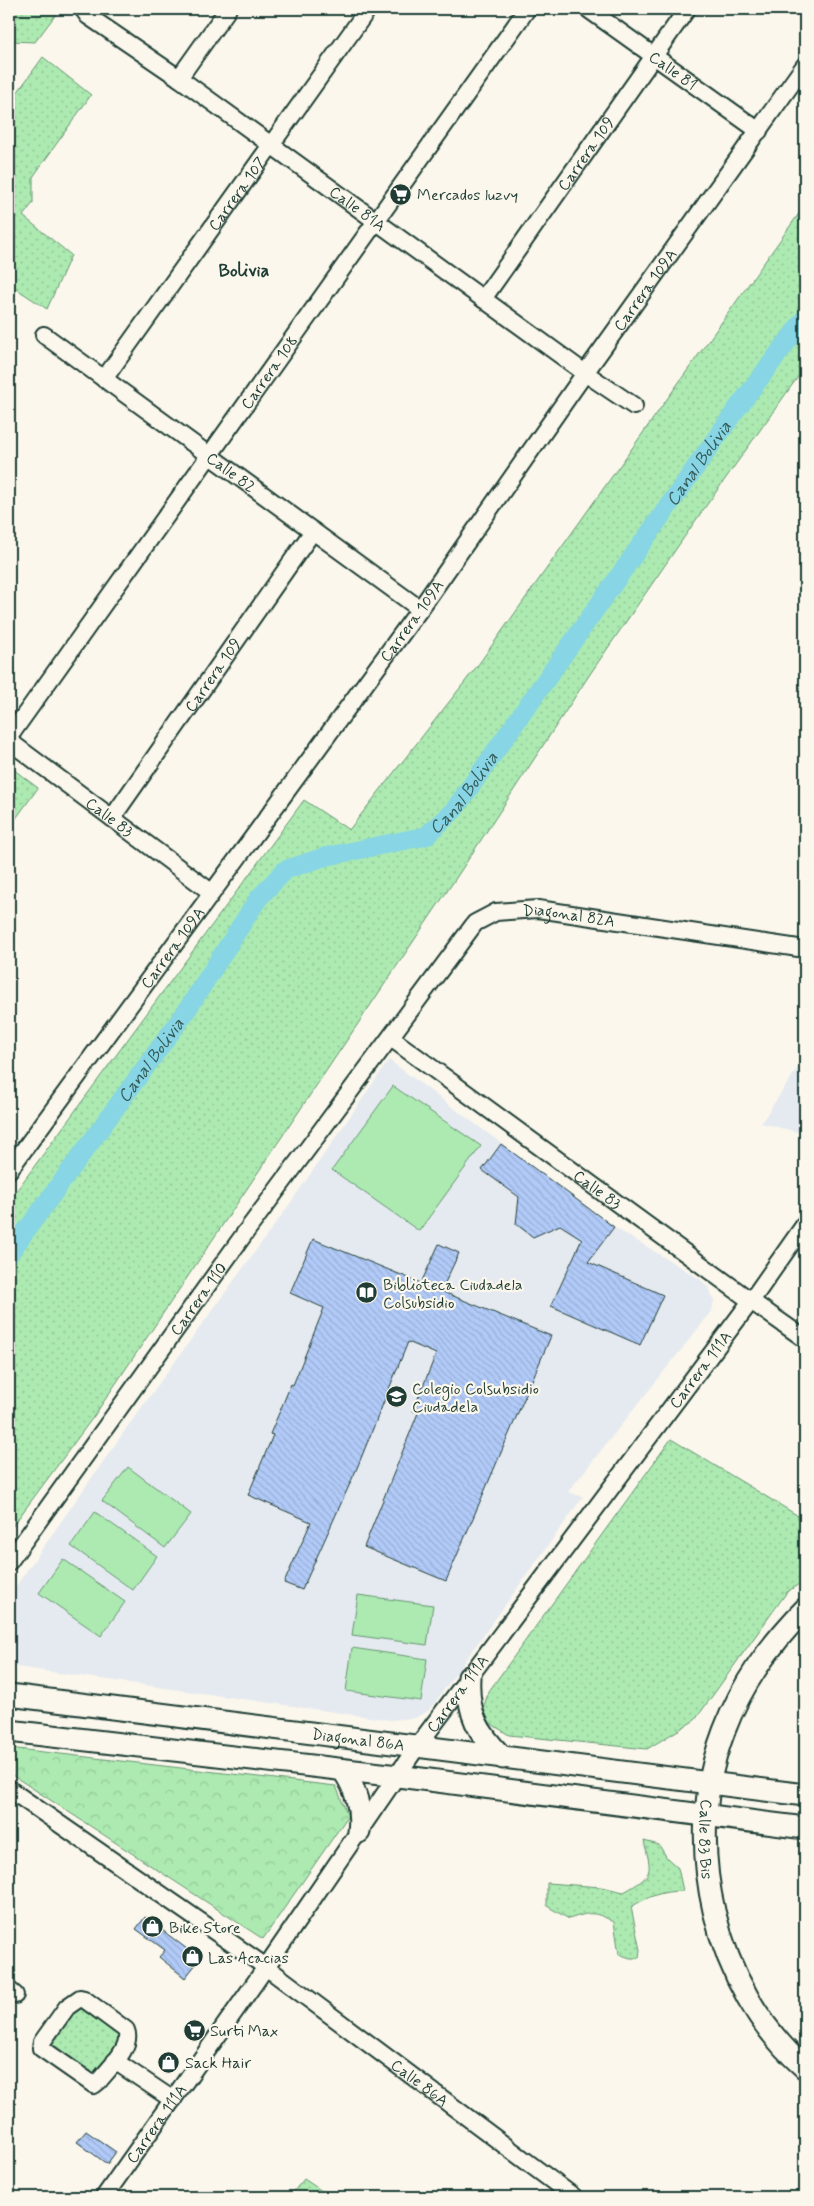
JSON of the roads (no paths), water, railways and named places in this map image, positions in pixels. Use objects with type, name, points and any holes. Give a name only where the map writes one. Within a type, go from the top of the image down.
[{"type":"street","name":"Calle 81A","points":[[83,9],[88,16],[179,78],[585,373],[634,406]]},
{"type":"street","points":[[179,78],[228,9]]},
{"type":"street","name":"Carrera 107","points":[[104,379],[368,9]]},
{"type":"street","name":"Carrera 108","points":[[9,736],[527,9]]},
{"type":"street","name":"Calle 81","points":[[588,9],[760,131]]},
{"type":"street","name":"Carrera 109","points":[[483,298],[687,9]]},
{"type":"street","name":"Carrera 109A","points":[[9,1170],[420,609],[585,373],[760,131],[805,65]]},
{"type":"street","name":"Calle 82","points":[[44,335],[420,609]]},
{"type":"street","name":"Carrera 109","points":[[112,818],[313,531]]},
{"type":"street","name":"Calle 83","points":[[9,741],[211,892]]},
{"type":"street","name":"Diagonal 82A","points":[[391,1038],[475,923],[496,912],[538,909],[805,949]]},
{"type":"street","name":"Calle 83","points":[[391,1038],[805,1339]]},
{"type":"street","name":"Carrera 110","points":[[9,1562],[246,1233],[391,1038]]},
{"type":"street","name":"Carrera 111A","points":[[104,2197],[266,1967],[416,1748],[751,1301],[805,1224]]},
{"type":"street","name":"Calle 83 Bis","points":[[805,1609],[778,1637],[747,1682],[724,1732],[710,1785],[706,1816],[708,1881],[723,1945],[751,2004],[791,2055],[805,2068]]},
{"type":"street","points":[[469,1677],[469,1700],[475,1722],[486,1742],[503,1758]]},
{"type":"street","name":"Diagonal 86A","points":[[9,1696],[710,1785],[804,1795]]},
{"type":"street","name":"Diagonal 86A","points":[[9,1731],[398,1776],[802,1827]]},
{"type":"street","points":[[343,1770],[352,1784],[360,1807],[359,1832]]},
{"type":"street","points":[[9,1789],[266,1967]]},
{"type":"street","points":[[802,1827],[804,1795]]},
{"type":"street","name":"Calle 86A","points":[[266,1967],[574,2197]]},
{"type":"street","points":[[80,1998],[126,2030],[128,2040],[115,2060],[97,2084],[92,2084],[43,2050],[41,2046],[67,2007],[75,1999],[80,1998]]},
{"type":"street","points":[[115,2060],[172,2100]]},
{"type":"waterway","name":"Canal Bolivia","points":[[9,1254],[185,1013],[258,899],[285,870],[324,857],[426,836],[454,810],[736,410],[805,318]]},
{"type":"place","name":"Mercados luzvy","points":[[401,194]]},
{"type":"place","name":"Biblioteca Ciudadela Colsubsidio","points":[[367,1293]]},
{"type":"place","name":"Colegio Colsubsidio Ciudadela","points":[[396,1397]]},
{"type":"place","name":"Bike Store","points":[[153,1927]]},
{"type":"place","name":"Las Acacias","points":[[192,1957]]},
{"type":"place","name":"Surti Max","points":[[194,2030]]},
{"type":"place","name":"Sack Hair","points":[[169,2062]]},
{"type":"district","name":"Bolivia","points":[[244,270]]}]
